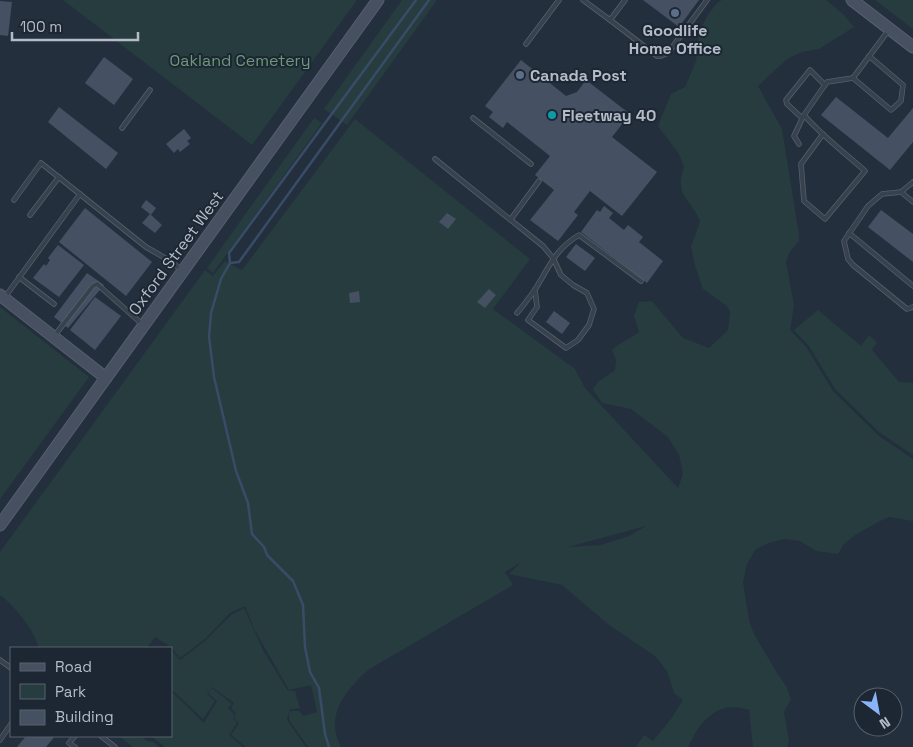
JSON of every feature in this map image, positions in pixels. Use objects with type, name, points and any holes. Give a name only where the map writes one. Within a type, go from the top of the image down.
[{"type":"main road","name":"Oxford Street West","points":[[0,525],[378,0]]},
{"type":"main road","points":[[852,0],[913,47]]},
{"type":"main road","points":[[2,296],[106,378]]},
{"type":"lane","points":[[526,44],[559,0]]},
{"type":"lane","points":[[583,0],[657,56],[668,53],[707,0]]},
{"type":"lane","points":[[610,20],[624,0]]},
{"type":"lane","points":[[799,144],[794,136],[803,116],[827,82],[853,78],[889,29]]},
{"type":"lane","points":[[853,78],[891,110],[901,101],[903,85],[869,56]]},
{"type":"lane","points":[[823,134],[801,164],[804,201],[825,219],[866,171],[803,116],[787,104],[786,100],[810,70],[825,85]]},
{"type":"lane","points":[[122,128],[150,90]]},
{"type":"lane","points":[[472,118],[531,164]]},
{"type":"lane","points":[[435,159],[543,246],[553,258],[561,275],[572,285],[587,293],[594,309],[589,325],[578,340],[566,348],[528,320],[537,307],[534,290]]},
{"type":"lane","points":[[14,200],[41,163],[146,247],[172,262],[183,272]]},
{"type":"lane","points":[[30,215],[59,177]]},
{"type":"lane","points":[[511,219],[539,181]]},
{"type":"lane","points":[[913,182],[900,192],[882,194],[868,206],[844,241],[848,259],[907,309],[913,307]]},
{"type":"lane","points":[[900,192],[913,202]]},
{"type":"lane","points":[[2,296],[19,277],[80,194]]},
{"type":"lane","points":[[849,233],[913,286]]},
{"type":"lane","points":[[517,313],[534,290],[553,258],[564,245],[579,236],[641,281]]},
{"type":"lane","points":[[19,277],[54,304]]},
{"type":"lane","points":[[54,337],[93,286],[97,284],[144,326]]},
{"type":"lane","points":[[0,740],[10,725]]},
{"type":"lane","points":[[74,737],[69,743],[75,747]]},
{"type":"lane","points":[[102,737],[115,747]]},
{"type":"green space","name":"Oakland Cemetery","points":[[63,0],[357,0],[252,145]]},
{"type":"green space","points":[[402,0],[437,0],[347,125],[324,109]]},
{"type":"green space","points":[[722,0],[826,0],[843,14],[854,27],[819,49],[802,52],[787,59],[758,86],[782,129],[799,235],[799,241],[790,252],[786,262],[794,305],[790,330],[807,348],[833,391],[879,436],[913,459],[913,521],[889,517],[855,535],[843,545],[838,554],[816,551],[800,541],[784,539],[766,544],[755,550],[747,564],[743,582],[749,620],[754,634],[786,686],[791,699],[784,712],[789,741],[787,747],[753,747],[749,710],[728,707],[711,715],[698,728],[688,747],[636,747],[644,735],[653,741],[671,719],[683,700],[674,693],[667,671],[655,656],[609,625],[562,585],[509,574],[520,563],[505,572],[513,585],[368,670],[352,686],[345,695],[336,714],[336,736],[341,747],[308,747],[289,720],[289,713],[291,711],[299,711],[303,716],[317,712],[311,685],[289,690],[254,629],[245,606],[230,613],[205,639],[180,658],[172,647],[155,637],[148,647],[38,647],[29,627],[0,595],[0,552],[205,270],[213,276],[225,261],[242,270],[355,119],[530,259],[493,309],[575,369],[585,388],[678,488],[683,474],[679,455],[668,437],[631,409],[602,403],[593,389],[598,382],[615,370],[616,360],[612,350],[639,332],[634,316],[639,302],[652,301],[683,338],[709,348],[728,330],[730,312],[727,306],[703,289],[695,266],[691,247],[700,221],[682,191],[681,177],[684,167],[679,154],[658,126],[671,94],[685,87],[696,61],[699,33],[709,13]],"holes":[[[646,526],[629,536],[601,545],[568,547]]]},
{"type":"green space","points":[[875,0],[913,0],[913,29]]},
{"type":"green space","points":[[314,118],[322,123],[213,273],[207,268]]},
{"type":"green space","points":[[0,307],[89,377],[0,499]]},
{"type":"green space","points":[[818,310],[861,346],[869,335],[877,342],[872,350],[899,382],[913,383],[913,455],[879,432],[835,389],[809,346],[794,330]]},
{"type":"green space","points":[[244,608],[263,650],[288,691],[295,691],[300,708],[290,709],[287,720],[306,747],[246,747],[231,735],[239,723],[234,719],[236,713],[231,708],[234,703],[212,687],[207,694],[215,701],[203,719],[172,690],[172,651],[180,660],[206,640],[231,615]]},
{"type":"green space","points":[[212,688],[232,704],[228,708],[235,715],[233,719],[237,723],[229,735],[243,747],[165,747],[152,737],[172,737],[172,692],[204,723],[217,701],[208,693]]},
{"type":"green space","points":[[120,737],[143,737],[159,747],[133,747]]},
{"type":"building","name":"Goodlife Home Office","points":[[643,0],[699,0],[679,27]]},
{"type":"building","points":[[0,1],[12,2],[8,36],[0,35]]},
{"type":"building","points":[[104,57],[133,79],[114,105],[85,83]]},
{"type":"building","points":[[521,60],[566,96],[577,92],[586,80],[630,114],[612,137],[657,172],[622,216],[590,191],[574,212],[578,215],[558,241],[530,220],[554,190],[535,175],[550,156],[507,122],[503,128],[489,117],[493,112],[485,106]]},
{"type":"building","points":[[836,97],[888,138],[913,108],[913,142],[890,170],[821,115]]},
{"type":"building","points":[[59,107],[118,153],[106,169],[48,122]]},
{"type":"building","points":[[184,129],[191,138],[187,141],[190,144],[180,152],[178,149],[174,153],[166,144]]},
{"type":"building","points":[[146,200],[156,208],[151,215],[141,207]]},
{"type":"building","points":[[604,206],[613,213],[609,218],[624,230],[628,225],[643,237],[639,242],[663,261],[647,283],[581,232],[597,210],[600,212]]},
{"type":"building","points":[[85,208],[152,262],[126,296],[59,242]]},
{"type":"building","points":[[881,210],[913,234],[913,262],[868,227]]},
{"type":"building","points":[[447,213],[456,219],[448,229],[439,222]]},
{"type":"building","points":[[150,214],[162,225],[155,233],[142,223]]},
{"type":"building","points":[[576,244],[595,258],[585,271],[566,257]]},
{"type":"building","points":[[58,245],[84,265],[59,297],[33,278],[44,264],[46,266],[50,260],[48,258]]},
{"type":"building","points":[[87,273],[104,285],[68,328],[54,317]]},
{"type":"building","points":[[489,289],[496,295],[485,308],[477,302]]},
{"type":"building","points":[[359,291],[360,302],[350,303],[349,293]]},
{"type":"building","points":[[95,297],[121,316],[95,350],[70,330]]},
{"type":"building","points":[[554,311],[570,323],[562,334],[546,322]]},
{"type":"building","points":[[25,737],[54,737],[46,747],[17,747]]},
{"type":"waterway","points":[[329,747],[325,734],[319,688],[310,672],[305,647],[303,605],[293,581],[267,555],[264,547],[252,534],[248,503],[236,471],[214,377],[209,337],[211,313],[221,279],[230,263],[229,253],[416,0]]},
{"type":"waterway","points":[[230,263],[239,262],[429,0]]},
{"type":"place","name":"Goodlife Home Office","points":[[675,13]]},
{"type":"place","name":"Canada Post","points":[[520,75]]},
{"type":"place","name":"Fleetway 40","points":[[552,115]]}]
